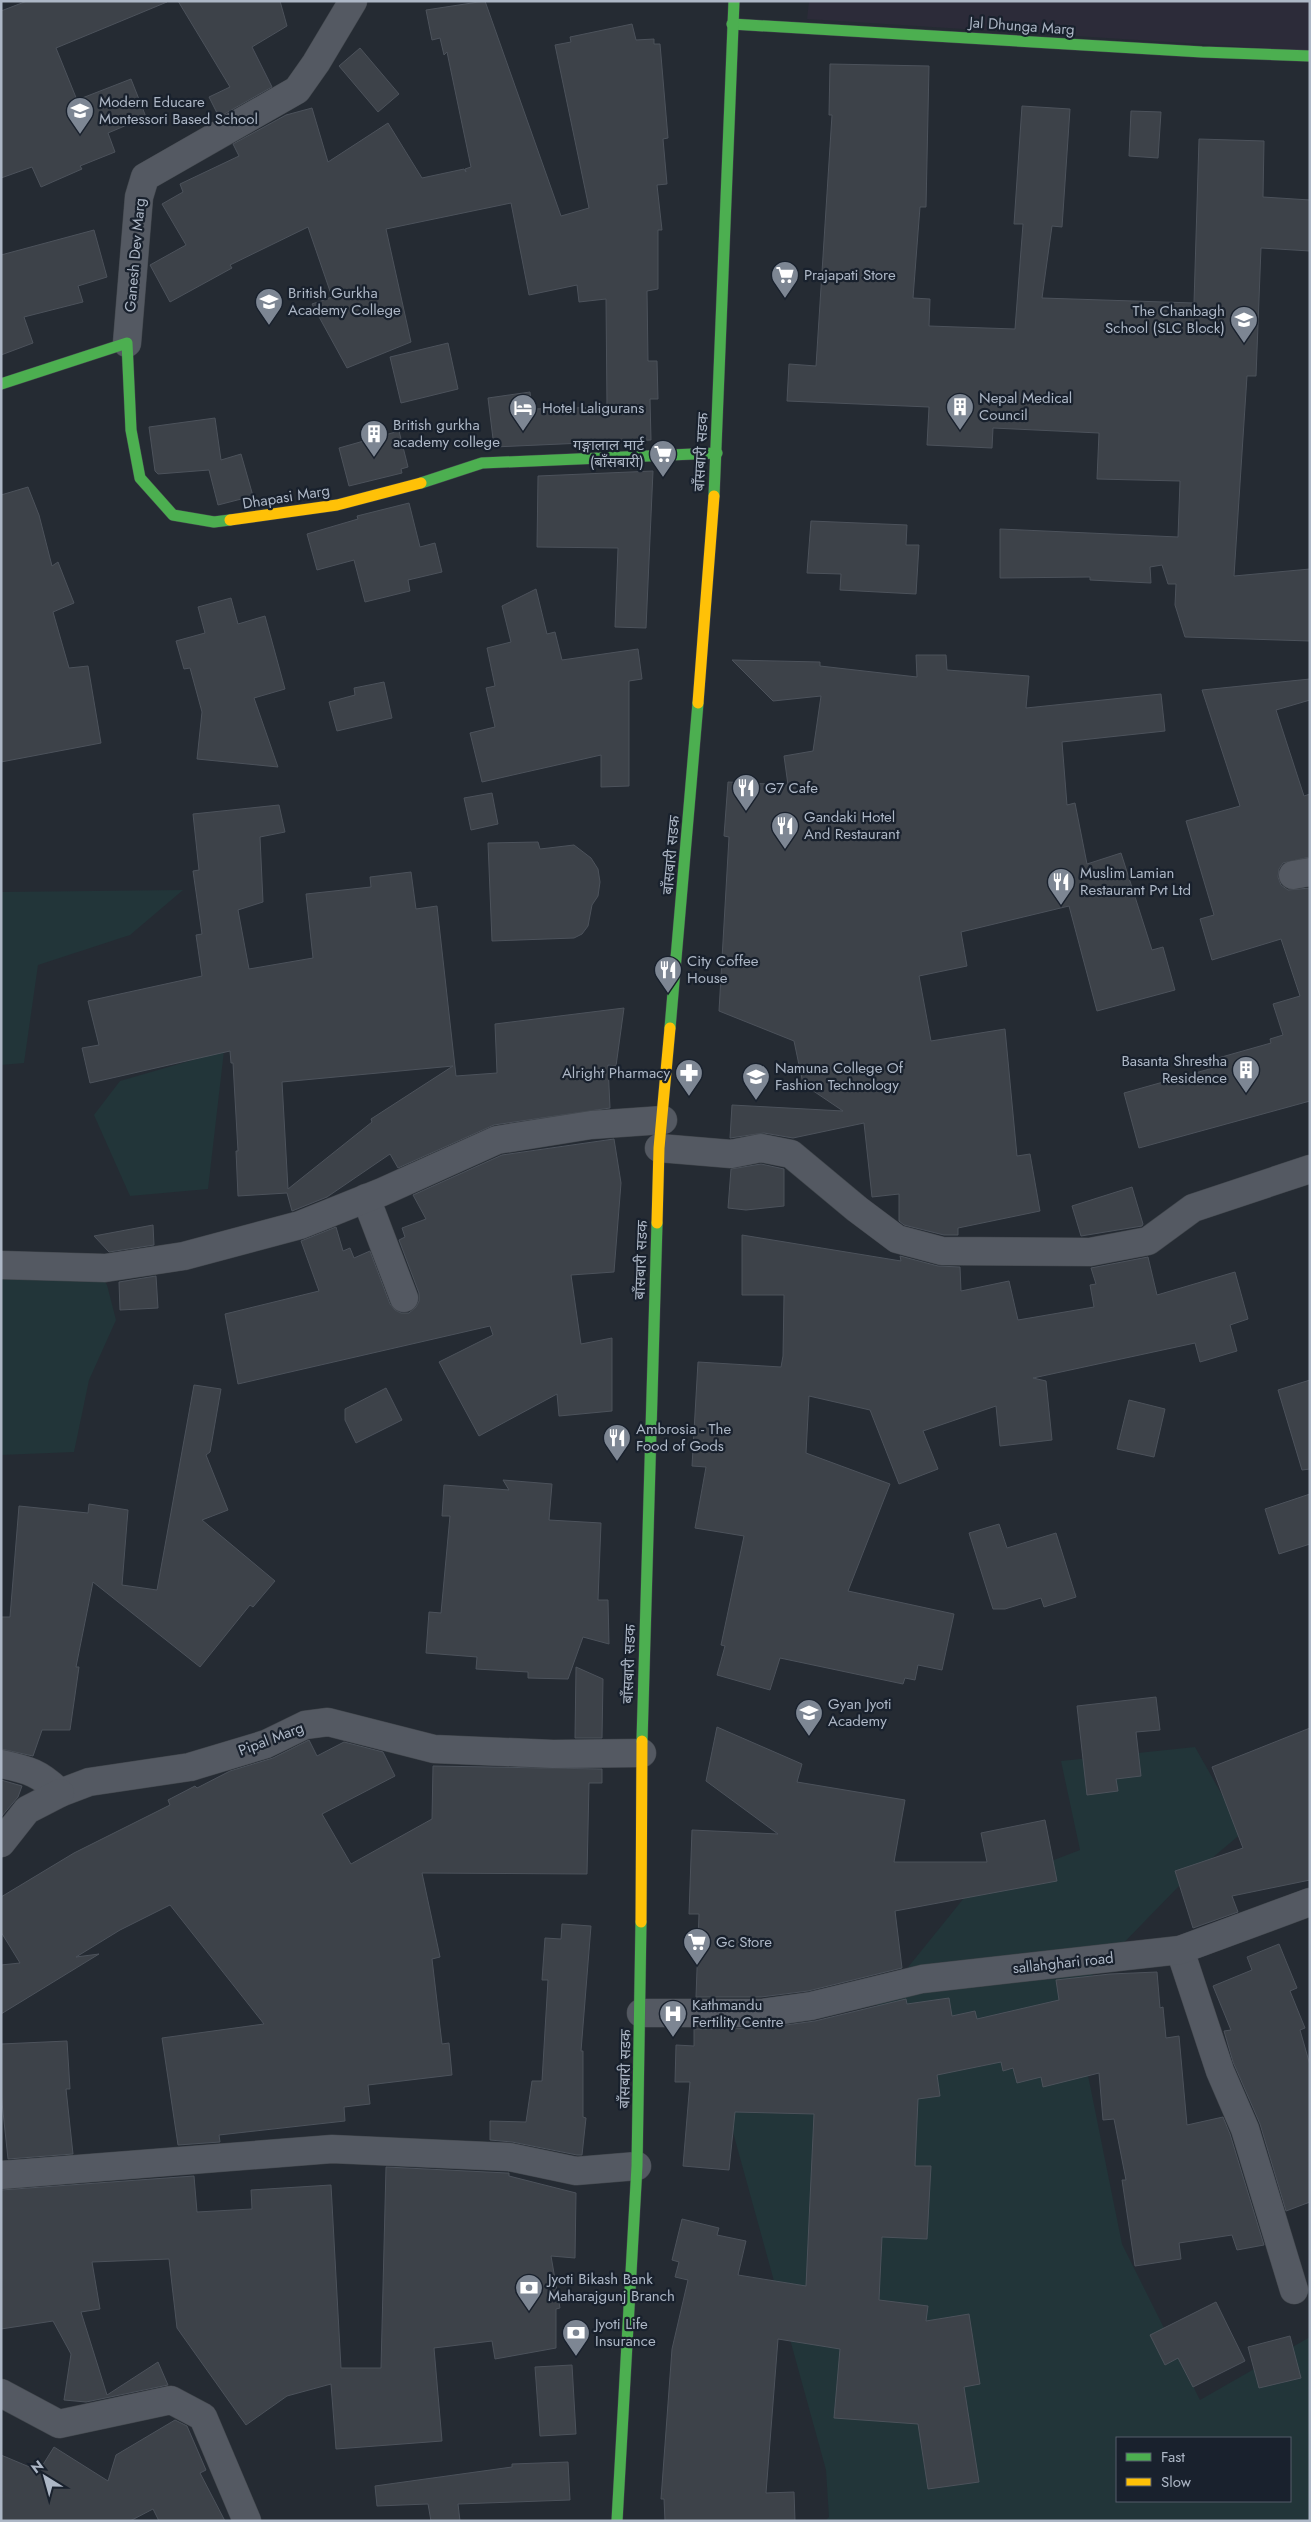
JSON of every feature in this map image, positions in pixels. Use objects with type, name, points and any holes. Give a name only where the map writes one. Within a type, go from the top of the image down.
[{"type":"main road","name":"बाँसबारी सडक","points":[[617,2521],[637,2166],[641,2013],[642,1753],[659,1148],[693,774],[717,453],[734,1]]},
{"type":"main road","name":"Jal Dhunga Marg","points":[[732,24],[1202,52],[1310,56]]},
{"type":"main road","points":[[1,384],[128,343]]},
{"type":"main road","name":"Dhapasi Marg","points":[[128,343],[130,430],[140,478],[173,515],[187,519],[214,522],[337,505],[409,487],[482,463],[717,453]]},
{"type":"street","name":"Ganesh Dev Marg","points":[[128,343],[139,197],[145,177],[297,90],[353,1]]},
{"type":"street","points":[[1,1265],[105,1268],[184,1256],[300,1225],[497,1140],[591,1125],[663,1120]]},
{"type":"street","points":[[659,1148],[731,1154],[761,1148],[791,1154],[857,1210],[897,1239],[942,1251],[1090,1252],[1148,1241],[1192,1208],[1310,1169]]},
{"type":"street","points":[[366,1198],[404,1298]]},
{"type":"street","name":"Pipal Marg","points":[[1,1843],[26,1810],[60,1793],[89,1782],[190,1767],[266,1744],[304,1725],[328,1722],[434,1749],[553,1754],[642,1753]]},
{"type":"street","points":[[1,1764],[36,1773],[44,1777],[60,1793]]},
{"type":"street","name":"sallahghari road","points":[[641,2013],[762,2013],[811,2006],[922,1979],[1180,1950],[1310,1902]]},
{"type":"street","points":[[1180,1950],[1220,2071],[1245,2129],[1294,2290]]},
{"type":"street","points":[[1,2175],[332,2149],[509,2157],[576,2171],[637,2166]]},
{"type":"street","points":[[1,2393],[59,2424],[171,2400],[203,2417],[247,2521]]},
{"type":"shaded area","points":[[809,1],[1310,1],[1310,51],[807,19]]},
{"type":"green space","points":[[183,890],[130,935],[38,965],[24,1063],[1,1065],[1,892]]},
{"type":"green space","points":[[224,1051],[208,1189],[130,1196],[94,1115],[120,1081]]},
{"type":"green space","points":[[1,1255],[89,1257],[107,1285],[116,1320],[89,1380],[74,1452],[1,1455]]},
{"type":"green space","points":[[1195,1747],[1243,1832],[1179,1886],[1072,1996],[1122,2244],[1200,2400],[1310,2337],[1310,2521],[825,2521],[829,2517],[826,2470],[723,2096],[808,2091],[968,1893],[1080,1850],[1061,1761]]},
{"type":"building","points":[[27,1],[167,2],[56,48],[77,100],[131,79],[146,117],[108,133],[115,152],[80,166],[82,169],[41,187],[32,167],[1,178],[1,11]]},
{"type":"building","points":[[178,1],[280,1],[287,26],[252,47],[272,87],[219,117],[209,97],[230,87]]},
{"type":"building","points":[[485,1],[561,216],[589,208],[555,45],[571,42],[570,37],[632,24],[636,40],[654,39],[654,44],[660,44],[668,138],[663,139],[667,184],[657,185],[662,230],[658,230],[658,289],[647,291],[648,361],[657,361],[658,399],[650,399],[651,440],[494,447],[488,398],[530,392],[532,409],[607,407],[606,299],[579,302],[577,285],[529,295],[511,203],[386,229],[411,342],[347,368],[312,304],[332,297],[308,227],[230,265],[232,268],[170,302],[150,265],[186,245],[162,204],[183,192],[180,184],[239,156],[233,144],[286,115],[312,108],[328,162],[388,123],[422,178],[464,169],[466,172],[465,169],[471,167],[447,52],[444,55],[440,38],[432,40],[426,10]]},
{"type":"building","points":[[360,48],[399,94],[378,112],[339,66]]},
{"type":"building","points":[[830,64],[929,66],[926,207],[920,207],[913,298],[930,299],[929,326],[1015,329],[1023,224],[1014,224],[1022,106],[1070,109],[1062,227],[1052,226],[1042,298],[1194,303],[1199,139],[1264,141],[1263,197],[1310,200],[1310,251],[1261,248],[1256,376],[1247,376],[1234,576],[1310,569],[1310,641],[1185,637],[1175,605],[1176,584],[1168,584],[1162,565],[1150,567],[1151,583],[1090,580],[1090,577],[1000,578],[1000,529],[1178,537],[1180,481],[1097,479],[1099,433],[993,428],[992,448],[927,445],[929,407],[787,401],[789,364],[816,366],[832,115],[829,115]]},
{"type":"building","points":[[1131,111],[1161,112],[1158,158],[1129,156]]},
{"type":"building","points":[[94,230],[107,277],[78,286],[83,302],[24,317],[33,343],[1,355],[1,255]]},
{"type":"building","points":[[448,343],[458,389],[401,403],[390,357]]},
{"type":"building","points":[[215,418],[221,460],[241,454],[253,496],[218,505],[209,470],[158,474],[155,471],[149,427]]},
{"type":"building","name":"British gurkha academy college","points":[[399,431],[408,467],[401,469],[402,473],[349,486],[339,448]]},
{"type":"building","points":[[653,471],[646,628],[615,627],[618,548],[537,547],[538,476]]},
{"type":"building","points":[[28,487],[39,515],[52,566],[58,562],[74,603],[53,612],[69,668],[88,666],[101,743],[1,762],[1,495]]},
{"type":"building","points":[[409,503],[420,547],[435,543],[442,572],[408,580],[410,591],[365,602],[354,560],[317,570],[307,534],[358,519],[357,516]]},
{"type":"building","points":[[811,521],[907,525],[906,545],[919,545],[916,594],[840,590],[841,574],[807,573]]},
{"type":"building","points":[[536,589],[547,634],[555,632],[562,660],[638,649],[642,679],[629,681],[629,786],[601,787],[601,755],[482,782],[470,733],[495,727],[486,688],[495,686],[487,648],[511,642],[502,606]]},
{"type":"building","points":[[231,598],[238,624],[265,616],[285,689],[254,698],[278,767],[197,759],[202,712],[190,668],[184,669],[176,641],[205,633],[198,607]]},
{"type":"building","points":[[916,655],[946,655],[947,670],[1029,676],[1026,708],[1161,694],[1165,731],[1062,742],[1067,805],[1075,803],[1087,864],[1121,853],[1152,950],[1163,947],[1175,990],[1097,1011],[1069,906],[961,932],[967,966],[919,976],[931,1041],[1005,1029],[1017,1156],[1030,1154],[1040,1211],[958,1228],[958,1235],[944,1235],[904,1225],[899,1221],[899,1194],[872,1197],[864,1123],[793,1138],[764,1133],[730,1138],[732,1105],[843,1111],[803,1084],[794,1041],[719,1011],[729,837],[724,836],[728,782],[788,785],[784,756],[813,751],[821,696],[773,701],[732,660],[820,662],[820,666],[917,677]]},
{"type":"building","points":[[1310,679],[1310,700],[1276,710],[1304,796],[1310,794],[1310,857],[1283,863],[1279,869],[1278,877],[1281,885],[1288,890],[1310,888],[1310,1101],[1139,1148],[1124,1093],[1213,1068],[1211,1060],[1271,1043],[1270,1039],[1283,1035],[1273,1004],[1300,996],[1281,939],[1212,960],[1200,919],[1214,915],[1186,821],[1240,806],[1202,690]]},
{"type":"building","points":[[384,682],[392,718],[337,731],[329,702],[355,695],[354,688]]},
{"type":"building","points":[[492,793],[498,824],[471,830],[464,798]]},
{"type":"building","points":[[279,805],[285,832],[260,837],[263,902],[238,910],[249,969],[313,958],[306,894],[371,887],[370,877],[411,872],[416,909],[437,906],[456,1076],[497,1073],[495,1024],[624,1008],[616,1066],[608,1065],[610,1108],[494,1125],[398,1168],[390,1154],[327,1197],[292,1211],[287,1193],[238,1196],[236,1151],[238,1151],[233,1063],[231,1063],[230,1051],[90,1083],[82,1048],[99,1045],[88,1001],[202,976],[196,935],[202,934],[193,871],[199,870],[193,814]],"holes":[[[453,1066],[371,1119],[372,1122],[288,1189],[282,1082]]]},
{"type":"building","points":[[538,842],[540,849],[574,845],[591,858],[598,869],[600,882],[598,896],[592,905],[588,926],[582,934],[574,938],[492,941],[488,843]]},
{"type":"building","points":[[614,1139],[621,1183],[614,1272],[571,1275],[581,1344],[612,1338],[612,1411],[559,1416],[557,1394],[479,1436],[439,1362],[493,1335],[490,1326],[238,1384],[225,1314],[319,1291],[301,1241],[336,1227],[343,1251],[350,1248],[354,1258],[370,1251],[390,1304],[401,1313],[409,1313],[416,1307],[419,1301],[419,1293],[399,1240],[405,1237],[402,1228],[426,1219],[413,1195],[502,1155]]},
{"type":"building","points":[[761,1164],[784,1169],[784,1206],[746,1210],[728,1208],[731,1169]]},
{"type":"building","points":[[1132,1187],[1142,1226],[1081,1236],[1072,1206]]},
{"type":"building","points":[[153,1225],[154,1245],[109,1252],[94,1236]]},
{"type":"building","points":[[742,1235],[901,1261],[900,1256],[938,1266],[960,1267],[961,1291],[1009,1281],[1018,1320],[1094,1307],[1090,1285],[1096,1284],[1091,1268],[1148,1257],[1157,1295],[1235,1272],[1248,1319],[1230,1325],[1237,1351],[1200,1362],[1195,1343],[1033,1378],[1046,1381],[1052,1440],[1000,1446],[996,1406],[923,1431],[938,1469],[899,1484],[870,1410],[809,1396],[806,1453],[890,1484],[848,1591],[954,1614],[942,1670],[918,1665],[915,1680],[905,1678],[903,1684],[780,1658],[770,1690],[717,1675],[725,1646],[721,1645],[744,1536],[695,1528],[706,1467],[692,1466],[698,1362],[781,1367],[783,1356],[784,1295],[742,1295]]},
{"type":"building","points":[[156,1276],[158,1308],[120,1310],[119,1282]]},
{"type":"building","points":[[1310,1380],[1310,1469],[1302,1470],[1278,1390]]},
{"type":"building","points":[[194,1385],[221,1389],[210,1452],[206,1455],[228,1510],[202,1520],[275,1581],[253,1607],[250,1605],[200,1667],[93,1582],[76,1667],[79,1667],[70,1730],[42,1730],[33,1756],[1,1749],[1,1617],[10,1617],[19,1506],[88,1513],[89,1504],[128,1510],[122,1585],[157,1590]]},
{"type":"building","points":[[386,1388],[402,1420],[356,1443],[345,1420],[345,1409]]},
{"type":"building","points":[[1129,1400],[1165,1409],[1154,1457],[1117,1449]]},
{"type":"building","points":[[503,1480],[552,1484],[549,1520],[601,1523],[598,1600],[608,1600],[609,1644],[583,1637],[568,1679],[528,1678],[528,1672],[476,1669],[477,1657],[426,1653],[429,1612],[441,1613],[450,1516],[442,1516],[444,1485],[509,1490]]},
{"type":"building","points":[[1310,1494],[1310,1544],[1279,1554],[1265,1509]]},
{"type":"building","points":[[999,1524],[1007,1548],[1056,1533],[1076,1597],[1044,1607],[1041,1598],[1005,1609],[993,1609],[969,1533]]},
{"type":"building","points":[[576,1667],[603,1679],[602,1738],[575,1738]]},
{"type":"building","points":[[1156,1697],[1160,1730],[1136,1732],[1141,1776],[1116,1779],[1118,1791],[1087,1795],[1077,1706]]},
{"type":"building","points":[[717,1727],[802,1764],[797,1782],[905,1800],[894,1862],[987,1862],[981,1833],[1045,1820],[1057,1881],[895,1911],[902,1968],[808,1991],[761,1997],[696,1997],[699,1914],[689,1914],[692,1830],[778,1834],[706,1781]]},
{"type":"building","points":[[1310,1728],[1310,1880],[1232,1896],[1238,1912],[1193,1928],[1175,1871],[1243,1848],[1212,1767]]},
{"type":"building","points":[[309,1740],[317,1756],[344,1742],[383,1752],[395,1776],[322,1814],[351,1864],[432,1819],[433,1766],[602,1769],[602,1783],[589,1783],[587,1874],[422,1873],[440,1957],[432,1959],[442,2044],[449,2043],[452,2075],[368,2085],[370,2104],[344,2107],[345,2121],[219,2135],[220,2142],[178,2145],[162,2038],[264,2024],[170,1905],[120,1930],[76,1957],[99,1954],[1,2014],[1,1965],[20,1963],[1,1932],[1,1897],[74,1853],[170,1805],[168,1800],[195,1786],[197,1788],[230,1771],[273,1758]]},
{"type":"building","points":[[1,1780],[22,1786],[18,1797],[1,1817]]},
{"type":"building","points":[[562,1924],[591,1926],[581,2051],[583,2051],[583,2117],[586,2118],[582,2155],[512,2142],[490,2140],[490,2121],[526,2122],[532,2081],[542,2081],[548,1980],[542,1980],[545,1938],[561,1939]]},
{"type":"building","points":[[1279,1944],[1297,1988],[1290,1991],[1305,2028],[1300,2030],[1310,2065],[1310,2202],[1286,2211],[1260,2124],[1233,2062],[1224,2031],[1231,2030],[1213,1986],[1252,1970],[1247,1957]]},
{"type":"building","points":[[1157,1972],[1160,2008],[1163,2007],[1166,2038],[1179,2036],[1187,2125],[1223,2117],[1264,2245],[1237,2250],[1232,2235],[1179,2243],[1181,2259],[1135,2266],[1122,2180],[1126,2180],[1114,2119],[1103,2120],[1099,2073],[1043,2087],[1041,2077],[1017,2083],[1013,2068],[1003,2071],[1001,2062],[937,2075],[940,2096],[918,2099],[915,2166],[931,2166],[927,2239],[882,2237],[879,2300],[928,2306],[926,2321],[969,2314],[980,2384],[964,2387],[979,2482],[928,2489],[918,2424],[834,2418],[840,2349],[778,2339],[766,2493],[794,2492],[795,2521],[665,2521],[664,2499],[661,2499],[672,2349],[688,2280],[675,2277],[679,2262],[672,2260],[682,2219],[719,2228],[717,2235],[746,2241],[738,2275],[806,2286],[814,2114],[735,2112],[729,2170],[683,2166],[690,2082],[675,2082],[676,2045],[694,2046],[694,2029],[764,2028],[815,2021],[906,1999],[907,2004],[949,1998],[952,2016],[975,2011],[977,2019],[1059,2000],[1056,1980],[1110,1974]]},
{"type":"building","points":[[67,2041],[70,2089],[66,2089],[73,2154],[8,2159],[1,2093],[1,2044]]},
{"type":"building","points":[[386,2167],[509,2173],[509,2176],[576,2193],[575,2258],[551,2256],[560,2308],[556,2309],[556,2348],[495,2359],[492,2341],[434,2348],[442,2441],[336,2449],[331,2384],[287,2396],[246,2425],[177,2328],[169,2259],[92,2262],[100,2309],[81,2312],[107,2395],[158,2362],[168,2385],[86,2402],[64,2400],[71,2354],[53,2321],[1,2329],[1,2190],[194,2176],[197,2212],[252,2209],[251,2190],[331,2185],[341,2368],[381,2368]]},
{"type":"building","points":[[1216,2302],[1245,2361],[1193,2387],[1178,2358],[1165,2365],[1150,2335]]},
{"type":"building","points":[[1290,2336],[1301,2378],[1259,2388],[1248,2347]]},
{"type":"building","points":[[572,2365],[576,2434],[540,2436],[535,2367]]},
{"type":"building","points":[[175,2420],[187,2426],[206,2470],[200,2473],[225,2521],[159,2521],[153,2509],[130,2521],[1,2521],[1,2455],[39,2471],[54,2447],[108,2481],[116,2455]]},
{"type":"building","points":[[568,2462],[570,2500],[458,2504],[460,2521],[431,2521],[428,2504],[377,2506],[375,2486],[512,2467],[512,2464]]},
{"type":"traffic: fast","points":[[714,496],[734,1]]},
{"type":"traffic: fast","points":[[732,24],[1202,52],[1310,56]]},
{"type":"traffic: fast","points":[[1,384],[127,343],[131,430],[140,478],[173,515],[214,522],[230,520]]},
{"type":"traffic: fast","points":[[421,483],[482,463],[717,453]]},
{"type":"traffic: fast","points":[[670,1028],[698,703]]},
{"type":"traffic: fast","points":[[642,1741],[657,1223]]},
{"type":"traffic: fast","points":[[617,2521],[637,2166],[641,1922]]},
{"type":"traffic: slow","points":[[230,520],[337,505],[421,483]]},
{"type":"traffic: slow","points":[[698,703],[714,496]]},
{"type":"traffic: slow","points":[[657,1223],[659,1148],[670,1028]]},
{"type":"traffic: slow","points":[[641,1922],[642,1741]]},
{"type":"place","name":"Modern Educare Montessori Based School","points":[[80,135]]},
{"type":"place","name":"Prajapati Store","points":[[785,299]]},
{"type":"place","name":"British Gurkha Academy College","points":[[269,326]]},
{"type":"place","name":"The Chanbagh School (SLC Block)","points":[[1244,344]]},
{"type":"place","name":"Nepal Medical Council","points":[[960,431]]},
{"type":"place","name":"Hotel Laligurans","points":[[523,432]]},
{"type":"place","name":"British gurkha academy college","points":[[374,458]]},
{"type":"place","name":"गङ्गालाल मार्ट (बाँसबारी)","points":[[663,478]]},
{"type":"place","name":"G7 Cafe","points":[[746,812]]},
{"type":"place","name":"Gandaki Hotel And Restaurant","points":[[785,850]]},
{"type":"place","name":"Muslim Lamian Restaurant Pvt Ltd","points":[[1061,906]]},
{"type":"place","name":"City Coffee House","points":[[668,994]]},
{"type":"place","name":"Basanta Shrestha Residence","points":[[1246,1094]]},
{"type":"place","name":"Alright Pharmacy","points":[[689,1097]]},
{"type":"place","name":"Namuna College Of Fashion Technology","points":[[756,1101]]},
{"type":"place","name":"Ambrosia - The Food of Gods","points":[[617,1462]]},
{"type":"place","name":"Gyan Jyoti Academy","points":[[809,1737]]},
{"type":"place","name":"Gc Store","points":[[697,1966]]},
{"type":"place","name":"Kathmandu Fertility Centre","points":[[673,2038]]},
{"type":"place","name":"Jyoti Bikash Bank Maharajgunj Branch","points":[[529,2312]]},
{"type":"place","name":"Jyoti Life Insurance","points":[[576,2357]]}]
